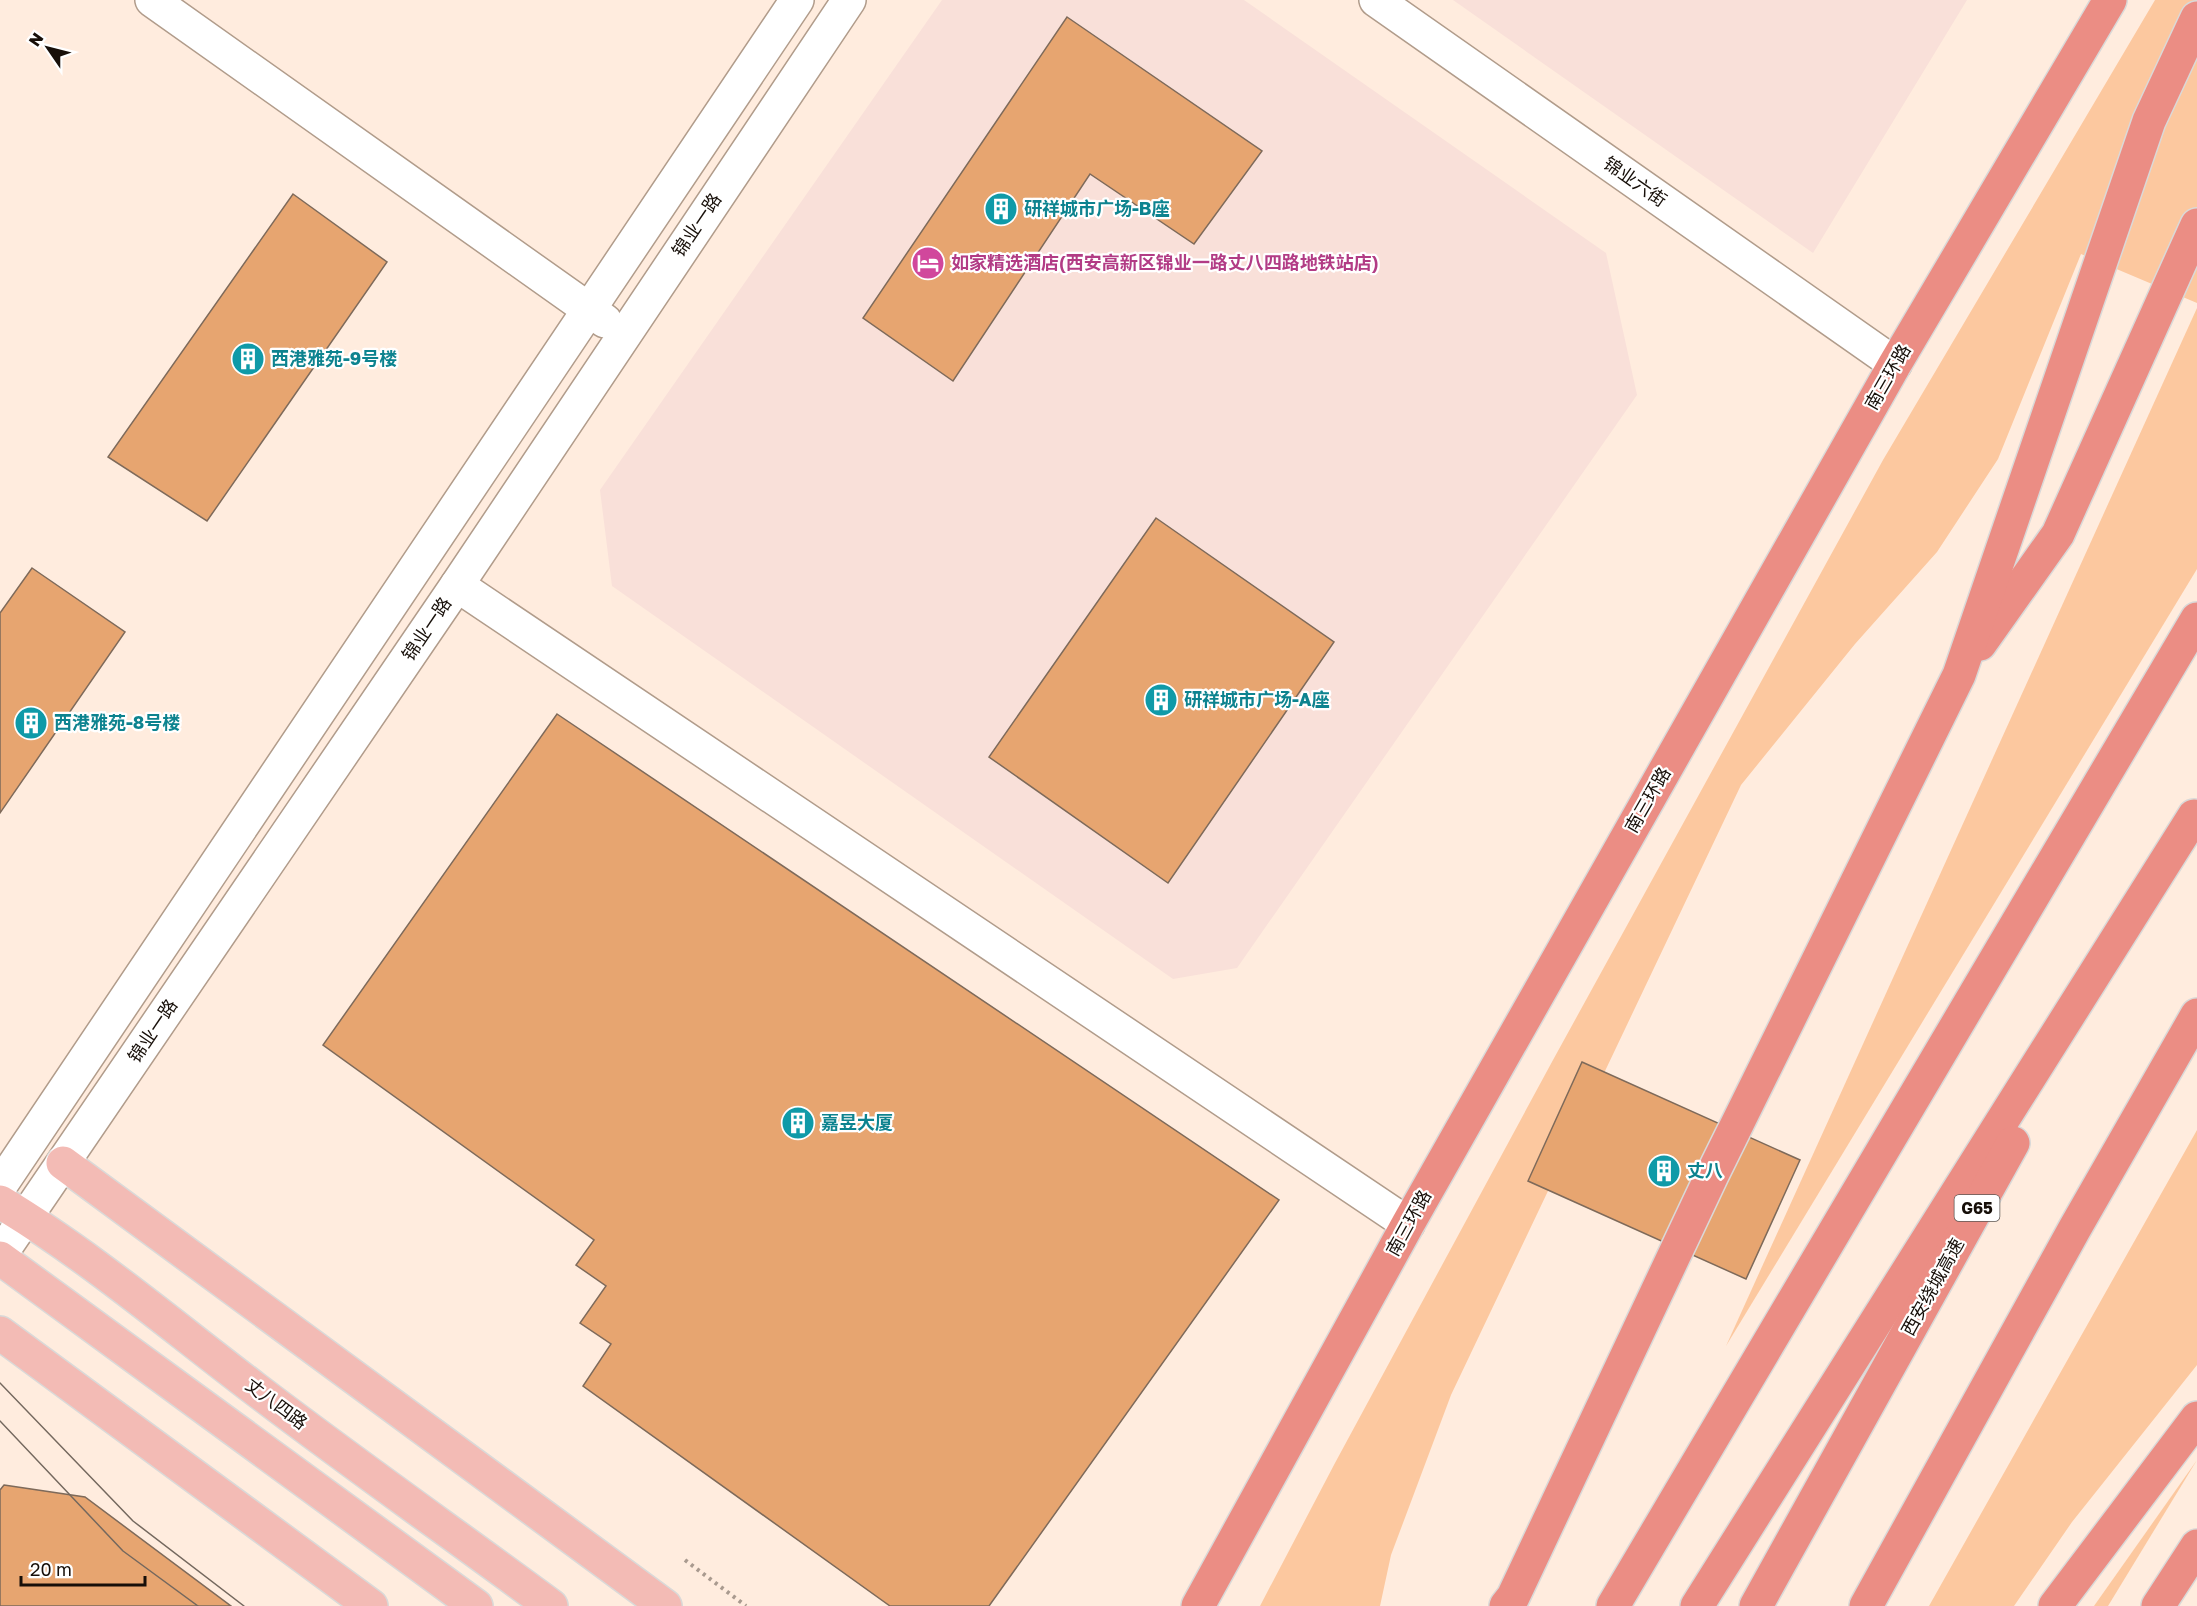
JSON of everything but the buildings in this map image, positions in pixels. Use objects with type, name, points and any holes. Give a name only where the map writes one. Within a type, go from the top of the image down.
[{"type":"highway","name":"南三环路","points":[[1198,1606],[1408,1224],[1895,364],[2110,0]]},
{"type":"highway","points":[[1506,1606],[1513,1597],[1712,1175],[1959,675],[2149,121],[2197,18]]},
{"type":"highway","points":[[1959,675],[2058,534],[2197,225]]},
{"type":"highway","points":[[1613,1606],[2197,619]]},
{"type":"highway","points":[[1697,1606],[2195,814]]},
{"type":"highway","name":"西安绕城高速","points":[[1756,1606],[2195,814]]},
{"type":"highway","points":[[1866,1606],[2075,1228],[2197,1015]]},
{"type":"highway","points":[[2055,1606],[2197,1418]]},
{"type":"highway","points":[[2158,1606],[2197,1546]]},
{"type":"main road","points":[[63,1163],[665,1606]]},
{"type":"main road","name":"丈八四路","points":[[13,1210],[90,1263],[263,1395],[551,1606]]},
{"type":"main road","points":[[0,1257],[476,1606]]},
{"type":"main road","points":[[0,1333],[371,1606]]},
{"type":"street","points":[[152,0],[589,309],[623,336]]},
{"type":"street","points":[[0,1186],[797,0]]},
{"type":"street","name":"锦业一路","points":[[0,1257],[13,1210],[63,1163],[457,585],[849,0]]},
{"type":"street","name":"锦业六街","points":[[1376,0],[1895,364]]},
{"type":"street","points":[[457,585],[1408,1224]]},
{"type":"path","points":[[685,1560],[746,1606]]},
{"type":"shaded area","points":[[942,0],[1244,0],[1606,253],[1637,395],[1237,968],[1173,979],[612,586],[600,490]]},
{"type":"shaded area","points":[[1453,0],[1967,0],[1813,253]]},
{"type":"shaded area","points":[[2155,0],[2197,0],[2197,303],[2081,254],[1998,459],[1937,552],[1855,644],[1741,785],[1451,1395],[1391,1555],[1380,1606],[1260,1606],[1553,1060],[1883,460]]},
{"type":"shaded area","points":[[2197,308],[2197,569],[1726,1346]]},
{"type":"shaded area","points":[[2197,1130],[2197,1365],[2072,1522],[2014,1606],[1929,1606]]},
{"type":"shaded area","points":[[2197,1460],[2108,1606],[2094,1606]]},
{"type":"tram line","points":[[0,1383],[133,1521],[244,1606]]},
{"type":"tram line","points":[[0,1421],[123,1551],[198,1606]]},
{"type":"place","name":"研祥城市广场-B座","points":[[1001,209]]},
{"type":"place","name":"如家精选酒店(西安高新区锦业一路丈八四路地铁站店)","points":[[928,263]]},
{"type":"place","name":"西港雅苑-9号楼","points":[[248,359]]},
{"type":"place","name":"研祥城市广场-A座","points":[[1161,700]]},
{"type":"place","name":"西港雅苑-8号楼","points":[[31,723]]},
{"type":"place","name":"嘉昱大厦","points":[[798,1123]]},
{"type":"place","name":"丈八","points":[[1664,1171]]}]
